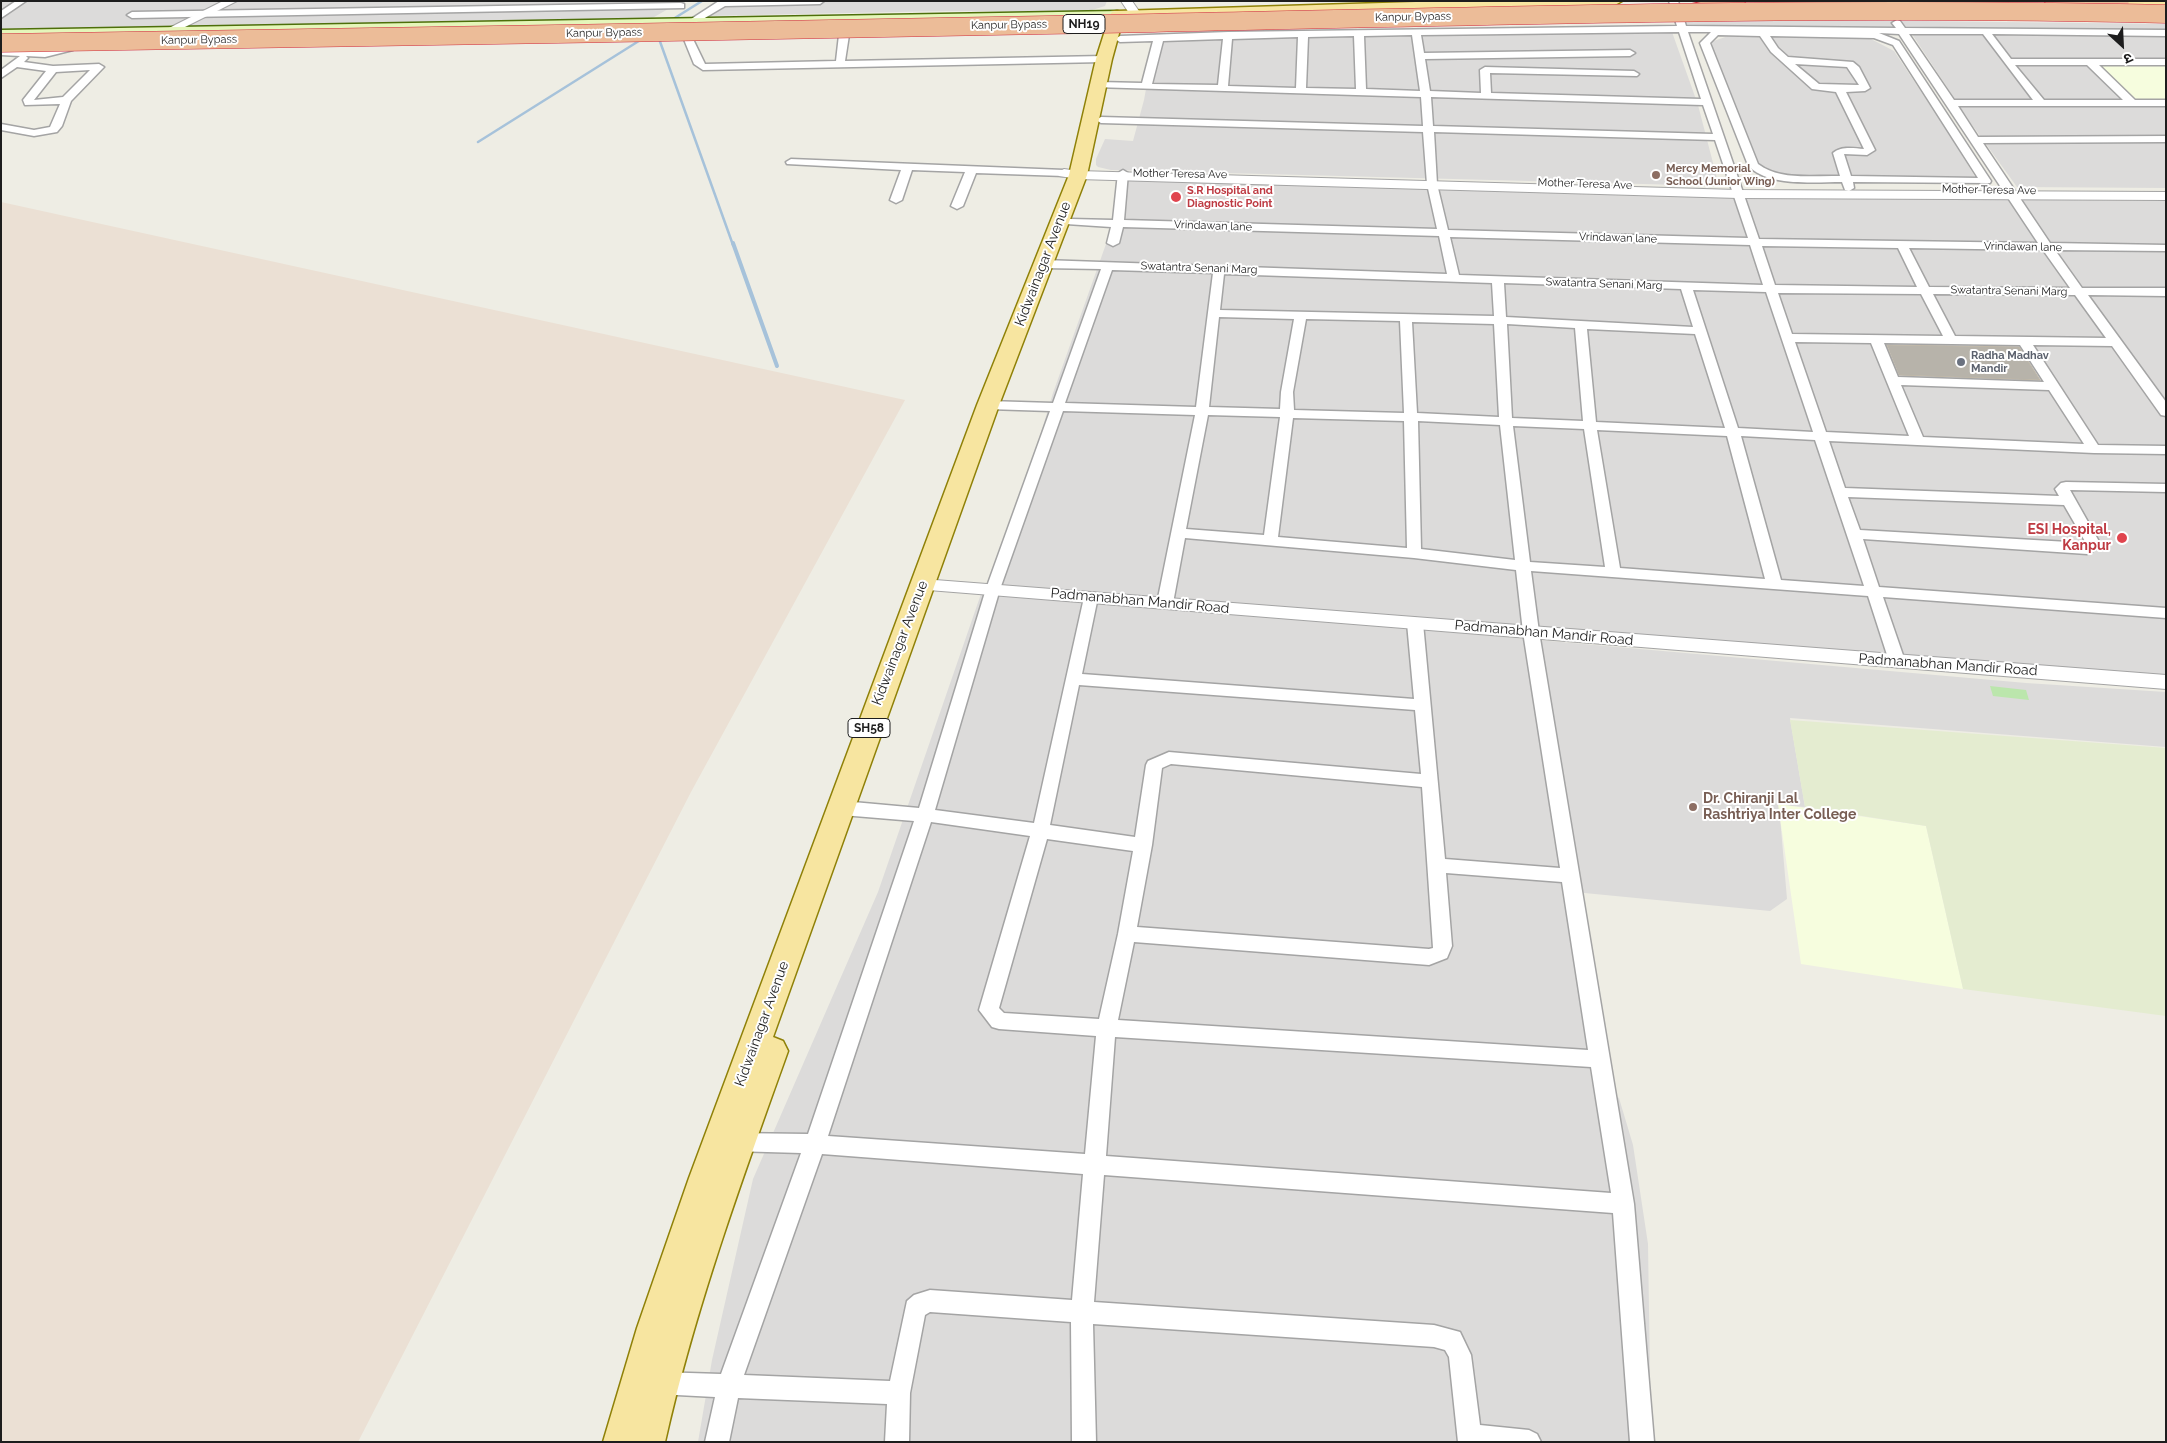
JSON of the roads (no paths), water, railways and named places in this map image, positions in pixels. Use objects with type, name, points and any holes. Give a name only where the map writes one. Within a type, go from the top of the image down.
[{"type":"highway","points":[[1687,16],[1738,1]]},
{"type":"highway","points":[[2052,1],[2122,3]]},
{"type":"highway","name":"Kanpur Bypass","points":[[1,39],[710,27],[1687,16],[1987,5],[2166,9]]},
{"type":"highway","name":"Kanpur Bypass","points":[[1,43],[1687,16],[1892,9],[2166,14]]},
{"type":"highway","points":[[1687,16],[1750,14],[1992,14],[2164,28]]},
{"type":"main road","points":[[1,51],[70,48],[844,35],[1123,18],[1421,4],[1615,1]]},
{"type":"main road","points":[[2093,1],[2166,5]]},
{"type":"main road","points":[[1,34],[174,28],[657,23],[688,13],[1123,18],[1582,18],[1687,16],[1898,24],[2140,20],[2164,28]]},
{"type":"main road","name":"Kidwainagar Avenue","points":[[622,1442],[638,1380],[666,1290],[729,1142],[850,808],[874,713],[931,586],[1080,173],[1101,120],[1104,59],[1123,18]]},
{"type":"main road","name":"Kidwainagar Avenue","points":[[1048,264],[1070,222],[1080,173],[1123,18]]},
{"type":"main road","name":"Kidwainagar Avenue","points":[[646,1442],[658,1383],[729,1142]]},
{"type":"street","points":[[152,4],[132,15],[130,20],[134,23],[174,28],[232,1]]},
{"type":"street","points":[[445,9],[456,1]]},
{"type":"street","points":[[500,8],[510,1]]},
{"type":"street","points":[[132,15],[500,8],[688,13],[725,2],[820,1]]},
{"type":"street","points":[[1673,1],[1687,16],[1708,102],[1719,137],[1898,661]]},
{"type":"street","points":[[1,4],[21,2]]},
{"type":"street","points":[[1,15],[21,2]]},
{"type":"street","points":[[1420,56],[1480,55],[1627,41],[1687,16]]},
{"type":"street","points":[[1123,18],[1158,37],[1416,33],[1627,41]]},
{"type":"street","points":[[1898,24],[1985,31],[2164,28]]},
{"type":"street","points":[[1898,24],[2047,248],[2081,292],[2166,412]]},
{"type":"street","points":[[1985,31],[2041,103]]},
{"type":"street","points":[[1716,32],[1763,33],[1875,35],[1896,43],[1986,181],[1850,188],[1773,176],[1752,165],[1704,43],[1716,32]]},
{"type":"street","points":[[1360,33],[1361,93]]},
{"type":"street","points":[[1416,33],[1426,95],[1432,181],[1442,233],[1454,278]]},
{"type":"street","points":[[1763,33],[1769,43],[1785,60],[1816,87],[1823,89],[1865,88],[1854,67],[1850,64],[1785,60]]},
{"type":"street","points":[[1301,91],[1303,34]]},
{"type":"street","points":[[840,64],[844,35]]},
{"type":"street","points":[[1223,88],[1228,35]]},
{"type":"street","points":[[688,37],[699,64],[704,67],[1104,59]]},
{"type":"street","points":[[1146,86],[1158,37]]},
{"type":"street","points":[[1627,41],[1636,87]]},
{"type":"street","points":[[1,51],[54,53],[70,48]]},
{"type":"street","points":[[1,76],[28,53]]},
{"type":"street","points":[[1480,55],[1486,70],[1486,96]]},
{"type":"street","points":[[2008,62],[2166,62]]},
{"type":"street","points":[[2090,62],[2132,103]]},
{"type":"street","points":[[1,127],[34,133],[53,130],[58,126],[66,100],[98,67],[52,69],[15,64]]},
{"type":"street","points":[[52,69],[52,72],[28,102],[32,104],[66,100]]},
{"type":"street","points":[[1486,70],[1636,87],[1708,102]]},
{"type":"street","points":[[1103,85],[1486,96],[1636,87]]},
{"type":"street","points":[[1840,88],[1870,150],[1867,152],[1843,151],[1838,153],[1850,188]]},
{"type":"street","points":[[1951,103],[2166,103]]},
{"type":"street","points":[[1101,120],[1719,137]]},
{"type":"street","points":[[1976,140],[2166,139]]},
{"type":"street","points":[[791,162],[1080,173]]},
{"type":"street","points":[[896,200],[908,166]]},
{"type":"street","points":[[957,206],[972,169]]},
{"type":"street","name":"Mother Teresa Ave","points":[[1080,173],[1432,181],[1738,191],[1850,188],[2011,193],[2166,191]]},
{"type":"street","points":[[1113,243],[1118,223],[1123,174]]},
{"type":"street","points":[[2011,193],[2166,196]]},
{"type":"street","name":"Vrindawan lane","points":[[1070,222],[1755,242],[2047,248],[2166,248]]},
{"type":"street","points":[[1902,245],[1951,340]]},
{"type":"street","name":"Swatantra Senani Marg","points":[[1048,264],[1686,287],[2166,292]]},
{"type":"street","points":[[717,1442],[729,1385],[815,1144],[925,815],[994,589],[1108,265]]},
{"type":"street","points":[[1165,603],[1202,411],[1219,269]]},
{"type":"street","points":[[1498,279],[1506,422],[1531,632],[1623,1204],[1642,1442]]},
{"type":"street","points":[[1686,287],[1733,433],[1774,583]]},
{"type":"street","points":[[1213,313],[1500,320],[1700,331]]},
{"type":"street","points":[[1270,542],[1287,415],[1287,392],[1301,315]]},
{"type":"street","points":[[1406,318],[1411,417],[1414,553]]},
{"type":"street","points":[[1581,325],[1590,426],[1613,572]]},
{"type":"street","points":[[1787,338],[2117,342]]},
{"type":"street","points":[[1876,339],[1918,441]]},
{"type":"street","points":[[2024,341],[2094,449]]},
{"type":"street","points":[[1893,381],[2053,386]]},
{"type":"street","points":[[996,406],[1411,417],[2094,449],[2166,450]]},
{"type":"street","points":[[1854,534],[2091,548],[2094,545],[2062,489],[2072,485],[2166,488]]},
{"type":"street","points":[[1839,492],[2069,501]]},
{"type":"street","points":[[1180,533],[1414,553],[1523,566],[1873,590],[2166,613]]},
{"type":"street","name":"Padmanabhan Mandir Road","points":[[931,586],[994,589],[2166,682]]},
{"type":"street","points":[[1090,597],[1041,830],[989,1010],[999,1021],[1106,1030],[1600,1059]]},
{"type":"street","points":[[1127,934],[1429,957],[1440,953],[1443,946],[1415,623]]},
{"type":"street","points":[[1073,679],[1423,705]]},
{"type":"street","points":[[1084,1442],[1082,1312],[1106,1030],[1127,934],[1143,845],[1154,765],[1163,759],[1169,758],[1430,781]]},
{"type":"street","points":[[850,808],[925,815],[1143,845]]},
{"type":"street","points":[[1436,865],[1570,876]]},
{"type":"street","points":[[729,1142],[815,1144],[1623,1204]]},
{"type":"street","points":[[896,1442],[898,1393],[915,1309],[922,1303],[930,1301],[1434,1336],[1452,1340],[1460,1355],[1470,1439],[1528,1442]]},
{"type":"street","points":[[658,1383],[898,1393]]},
{"type":"waterway","points":[[670,21],[702,1]]},
{"type":"waterway","points":[[658,36],[733,245]]},
{"type":"waterway","points":[[478,142],[642,39]]},
{"type":"waterway","points":[[733,243],[777,366]]},
{"type":"place","name":"Mercy Memorial School (Junior Wing)","points":[[1656,175]]},
{"type":"place","name":"S.R Hospital and Diagnostic Point","points":[[1176,197]]},
{"type":"place","name":"Radha Madhav Mandir","points":[[1961,362]]},
{"type":"place","name":"ESI Hospital, Kanpur","points":[[2122,538]]},
{"type":"place","name":"Dr. Chiranji Lal Rashtriya Inter College","points":[[1693,807]]}]
